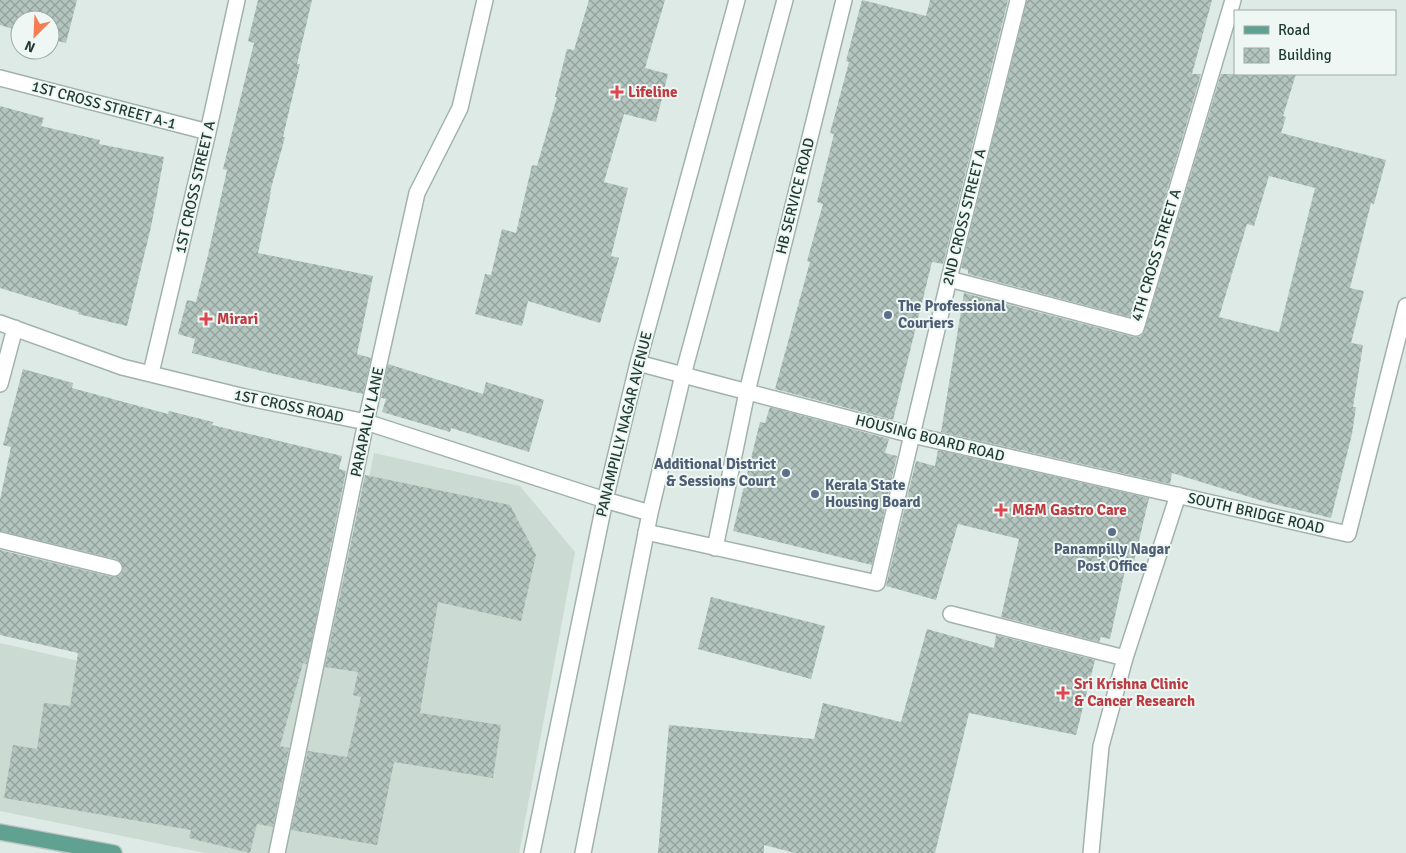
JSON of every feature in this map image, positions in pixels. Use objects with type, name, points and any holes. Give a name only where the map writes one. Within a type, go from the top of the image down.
[{"type":"main road","points":[[0,832],[75,849],[114,853]]},
{"type":"street","name":"1ST CROSS STREET A","points":[[151,373],[237,0]]},
{"type":"street","name":"PARAPALLY LANE","points":[[277,853],[366,422],[417,193],[460,108],[485,0]]},
{"type":"street","name":"PANAMPILLY NAGAR AVENUE","points":[[532,853],[605,500],[638,362],[737,0]]},
{"type":"street","points":[[583,853],[650,513],[683,375],[785,0]]},
{"type":"street","name":"HB SERVICE ROAD","points":[[715,548],[747,392],[844,0]]},
{"type":"street","name":"2ND CROSS STREET A","points":[[715,548],[876,583],[1018,0]]},
{"type":"street","name":"4TH CROSS STREET A","points":[[949,279],[1136,328],[1233,0]]},
{"type":"street","name":"1ST CROSS STREET A-1","points":[[0,78],[208,132]]},
{"type":"street","name":"SOUTH BRIDGE ROAD","points":[[1091,853],[1101,746],[1125,658],[1178,495],[1348,534],[1406,306]]},
{"type":"street","name":"1ST CROSS ROAD","points":[[0,323],[122,366],[249,398],[366,422],[650,513]]},
{"type":"street","points":[[0,384],[15,328]]},
{"type":"street","name":"HOUSING BOARD ROAD","points":[[638,362],[912,435],[1178,495]]},
{"type":"street","points":[[646,532],[715,548]]},
{"type":"street","points":[[0,540],[114,568]]},
{"type":"street","points":[[950,614],[1125,658]]},
{"type":"shaded area","points":[[374,453],[520,486],[575,552],[519,853],[205,853],[0,811],[0,643],[117,670],[136,566],[343,606]]},
{"type":"building","points":[[0,0],[77,0],[66,43],[60,42],[60,10],[10,10],[10,28],[0,25]]},
{"type":"building","points":[[258,0],[312,0],[297,64],[300,64],[283,137],[285,137],[270,192],[258,253],[373,276],[357,354],[371,358],[363,394],[192,353],[195,339],[178,334],[187,300],[196,302],[208,255],[227,170],[223,169],[254,43],[248,41]]},
{"type":"building","points":[[589,0],[665,0],[645,68],[668,74],[656,122],[624,114],[604,182],[628,188],[611,256],[619,258],[600,323],[528,301],[522,326],[475,314],[485,274],[491,275],[502,229],[516,233],[532,165],[537,166],[557,97],[555,97],[567,49],[574,50]]},
{"type":"building","points":[[862,0],[926,16],[930,0],[1008,0],[943,264],[932,262],[893,420],[775,389],[810,262],[807,261],[823,204],[817,202],[834,134],[830,133],[849,62],[846,61]]},
{"type":"building","points":[[1027,0],[1212,0],[1192,74],[1201,74],[1130,317],[968,274],[968,270],[961,268]]},
{"type":"building","points":[[1221,74],[1296,75],[1283,116],[1286,117],[1281,133],[1386,160],[1374,204],[1371,203],[1350,288],[1364,291],[1351,343],[1363,345],[1353,407],[1356,407],[1352,434],[1331,518],[1266,502],[1172,473],[1170,484],[941,432],[964,293],[1139,337],[1143,334]],"holes":[[[1269,176],[1315,188],[1279,332],[1219,317],[1247,224],[1254,226]]]},
{"type":"building","points":[[0,106],[44,118],[41,126],[100,140],[99,144],[164,157],[151,227],[127,326],[78,314],[79,312],[0,288]]},
{"type":"building","points":[[388,364],[483,394],[486,382],[544,400],[529,452],[451,428],[450,432],[382,412],[386,399],[381,398]]},
{"type":"building","points":[[23,369],[73,383],[72,388],[168,414],[169,411],[213,422],[212,425],[342,456],[339,469],[346,471],[307,664],[303,663],[280,746],[289,748],[273,827],[257,824],[250,853],[189,838],[191,830],[4,798],[13,745],[37,749],[44,703],[70,706],[78,653],[0,635],[0,550],[112,577],[120,575],[123,570],[121,562],[116,559],[0,531],[0,500],[11,447],[3,445]]},
{"type":"building","name":"Kerala State Housing Board","points":[[770,407],[889,439],[885,453],[897,456],[872,565],[733,531],[760,422],[765,423]]},
{"type":"building","points":[[938,450],[1149,498],[1134,562],[1127,561],[1110,639],[1101,637],[1099,642],[1001,617],[1019,539],[958,524],[936,600],[886,586],[916,461],[935,466]]},
{"type":"building","points":[[365,475],[510,505],[536,555],[521,621],[438,602],[420,713],[501,725],[493,778],[394,762],[377,845],[291,830],[308,751],[347,757],[361,697],[353,695],[358,672],[325,667]]},
{"type":"building","points":[[711,597],[825,626],[811,679],[698,649]]},
{"type":"building","points":[[927,629],[994,648],[996,635],[1095,660],[1076,735],[969,713],[935,853],[795,853],[764,845],[764,853],[658,853],[669,725],[814,739],[823,703],[901,722]]},
{"type":"place","name":"Lifeline","points":[[617,92]]},
{"type":"place","name":"The Professional Couriers","points":[[888,315]]},
{"type":"place","name":"Mirari","points":[[206,319]]},
{"type":"place","name":"Additional District & Sessions Court","points":[[786,473]]},
{"type":"place","name":"Kerala State Housing Board","points":[[815,494]]},
{"type":"place","name":"M&M Gastro Care","points":[[1001,510]]},
{"type":"place","name":"Panampilly Nagar Post Office","points":[[1112,532]]},
{"type":"place","name":"Sri Krishna Clinic & Cancer Research","points":[[1063,693]]}]
